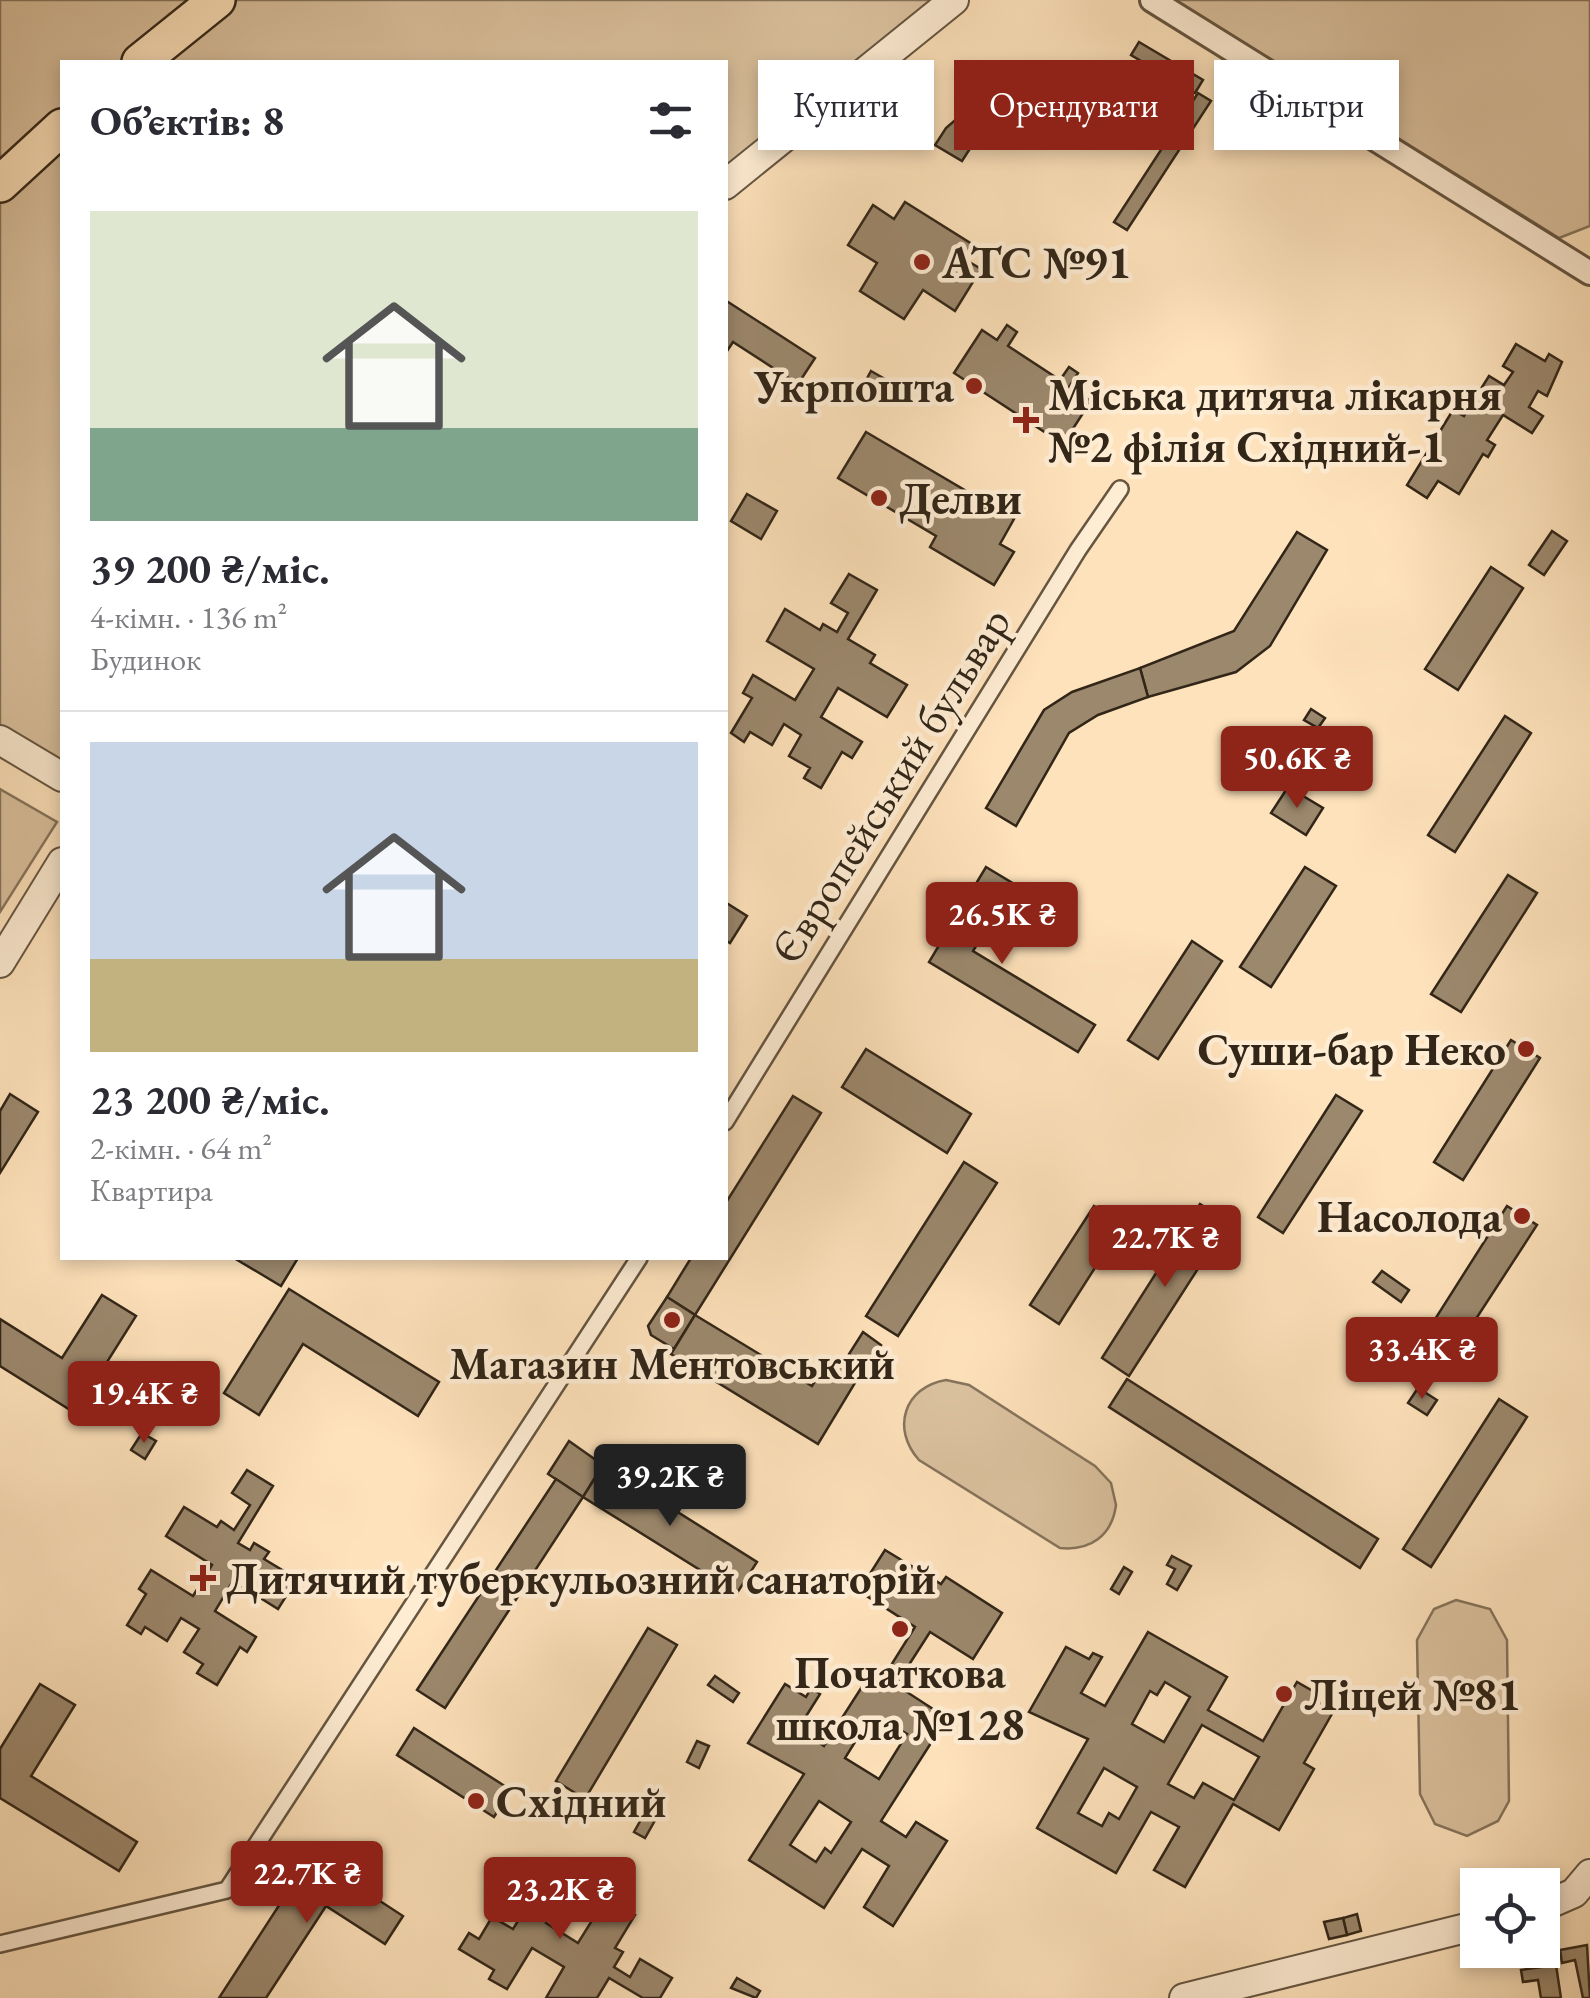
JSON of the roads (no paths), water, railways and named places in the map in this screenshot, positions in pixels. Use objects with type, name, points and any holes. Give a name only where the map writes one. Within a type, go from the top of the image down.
[{"type":"main road","points":[[142,60],[217,0]]},
{"type":"main road","points":[[0,184],[60,129]]},
{"type":"street","points":[[728,183],[954,0]]},
{"type":"street","points":[[1152,0],[1590,273]]},
{"type":"street","name":"Європейський бульвар","points":[[728,1117],[1078,550],[1120,489]]},
{"type":"street","points":[[0,740],[60,776]]},
{"type":"street","points":[[0,963],[60,865]]},
{"type":"street","points":[[0,1944],[227,1890],[638,1260]]},
{"type":"street","points":[[1560,1899],[1574,1893],[1590,1874]]},
{"type":"street","points":[[1184,1998],[1460,1930]]},
{"type":"place","name":"АТС №91","points":[[922,262]]},
{"type":"place","name":"Укрпошта","points":[[974,386]]},
{"type":"place","name":"Міська дитяча лікарня №2 філія Східний-1","points":[[1026,420]]},
{"type":"place","name":"Делви","points":[[879,498]]},
{"type":"place","name":"Суши-бар Неко","points":[[1526,1049]]},
{"type":"place","name":"Насолода","points":[[1522,1216]]},
{"type":"place","name":"Магазин Ментовський","points":[[672,1320]]},
{"type":"place","name":"Дитячий туберкульозний санаторій","points":[[203,1578]]},
{"type":"place","name":"Початкова школа №128","points":[[900,1629]]},
{"type":"place","name":"Ліцей №81","points":[[1284,1694]]},
{"type":"place","name":"Східний","points":[[476,1801]]}]
